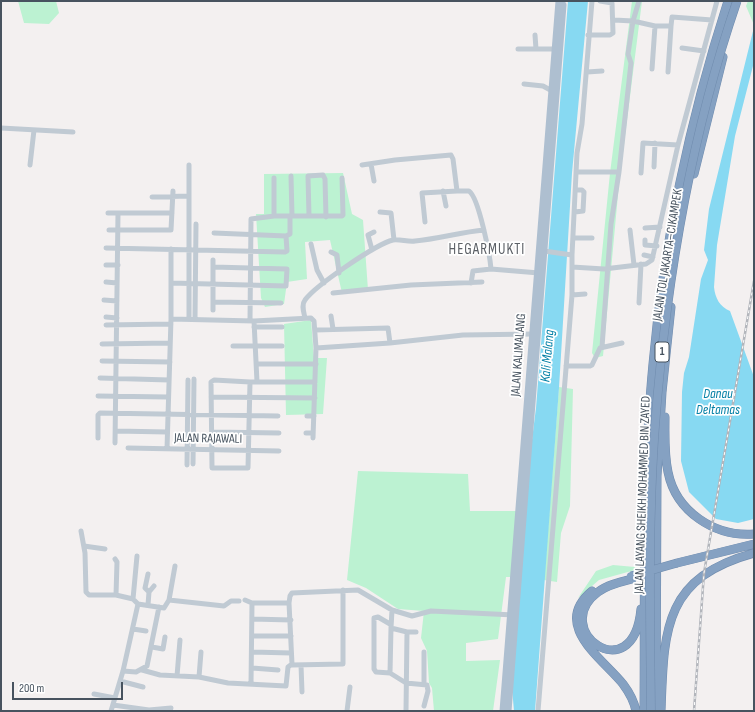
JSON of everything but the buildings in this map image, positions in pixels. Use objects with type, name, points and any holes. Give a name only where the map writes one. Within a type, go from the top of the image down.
[{"type":"highway","name":"JALAN TOL JAKARTA–CIKAMPEK","points":[[644,711],[646,482],[648,432],[656,335],[678,187],[699,96],[728,1]]},
{"type":"highway","name":"JALAN LAYANG SHEIKH MOHAMMED BIN ZAYED","points":[[647,711],[652,430],[660,339],[669,271],[684,184],[705,91],[733,1]]},
{"type":"highway","name":"JALAN LAYANG SHEIKH MOHAMMED BIN ZAYED","points":[[651,711],[653,479],[655,426],[663,338],[687,182],[709,92],[737,1]]},
{"type":"highway","name":"JALAN TOL JAKARTA–CIKAMPEK","points":[[656,711],[657,476],[664,370],[673,292],[690,189],[723,56],[741,1]]},
{"type":"highway","points":[[664,370],[667,465],[670,481],[676,493],[691,512],[711,527],[730,533],[754,534]]},
{"type":"highway","points":[[631,577],[603,589],[594,595],[587,604],[584,613],[584,627],[589,640],[595,645],[610,649],[621,648],[632,640],[638,627],[642,596],[643,509],[646,482]]},
{"type":"highway","points":[[636,711],[631,696],[624,685],[586,645],[579,632],[577,620],[580,607],[592,591],[610,582],[754,544]]},
{"type":"highway","points":[[677,565],[754,548]]},
{"type":"highway","points":[[661,711],[666,641],[669,623],[678,602],[689,587],[708,572],[730,561],[754,553]]},
{"type":"main road","name":"JALAN KALIMALANG","points":[[503,711],[513,615],[540,273],[557,49],[558,1]]},
{"type":"main road","name":"JALAN KALIMALANG","points":[[557,49],[563,1]]},
{"type":"main road","name":"JALAN KALIMALANG","points":[[540,273],[546,252],[554,92]]},
{"type":"main road","name":"JALAN KALIMALANG","points":[[508,711],[513,615]]},
{"type":"street","points":[[538,711],[572,295],[572,267],[570,254],[573,238],[578,153],[592,1]]},
{"type":"street","points":[[588,35],[612,34],[614,20],[612,3],[600,1]]},
{"type":"street","points":[[602,347],[611,224],[619,172],[631,63],[628,55],[633,21],[639,1]]},
{"type":"street","points":[[572,267],[607,268],[641,264],[651,261],[657,246],[678,145],[717,1]]},
{"type":"street","points":[[668,72],[672,17],[712,20]]},
{"type":"street","points":[[614,20],[633,21],[655,26],[671,26]]},
{"type":"street","points":[[652,69],[655,26]]},
{"type":"street","points":[[535,35],[536,48]]},
{"type":"street","points":[[682,48],[704,51]]},
{"type":"street","points":[[518,49],[557,49]]},
{"type":"street","points":[[586,72],[602,71]]},
{"type":"street","points":[[524,84],[543,86],[554,92]]},
{"type":"street","points":[[1,128],[73,132]]},
{"type":"street","points":[[30,166],[34,130]]},
{"type":"street","points":[[641,172],[643,143],[678,145]]},
{"type":"street","points":[[654,167],[655,143]]},
{"type":"street","points":[[362,165],[449,155],[453,159],[457,191]]},
{"type":"street","points":[[371,164],[374,181]]},
{"type":"street","points":[[189,165],[190,250],[193,284]]},
{"type":"street","points":[[577,172],[619,172]]},
{"type":"street","points":[[309,216],[308,176],[323,175],[325,179],[326,217]]},
{"type":"street","points":[[214,233],[251,233],[286,236],[290,234],[291,176]]},
{"type":"street","points":[[274,178],[274,216]]},
{"type":"street","points":[[257,382],[250,302],[252,218],[274,216],[326,217],[343,215],[342,178]]},
{"type":"street","points":[[575,212],[583,211],[584,192],[582,190],[576,190]]},
{"type":"street","points":[[425,222],[421,194],[423,192],[457,191],[472,193],[484,230],[491,269]]},
{"type":"street","points":[[443,192],[446,206]]},
{"type":"street","points":[[152,197],[173,194],[189,196]]},
{"type":"street","points":[[109,230],[169,231],[172,229],[173,194]]},
{"type":"street","points":[[380,212],[391,213],[394,240]]},
{"type":"street","points":[[108,213],[172,213]]},
{"type":"street","points":[[115,443],[118,213]]},
{"type":"street","points":[[192,319],[196,224]]},
{"type":"street","points":[[645,228],[660,227]]},
{"type":"street","points":[[305,318],[303,306],[305,300],[324,283],[362,255],[372,250],[394,240],[413,241],[461,232],[484,230]]},
{"type":"street","points":[[630,230],[634,265]]},
{"type":"street","points":[[372,250],[368,235],[374,232]]},
{"type":"street","points":[[106,248],[286,252],[286,236]]},
{"type":"street","points":[[573,238],[592,238]]},
{"type":"street","points":[[645,240],[645,245],[657,246]]},
{"type":"street","points":[[311,244],[317,270],[324,283]]},
{"type":"street","points":[[167,450],[171,322],[171,249]]},
{"type":"street","points":[[331,252],[338,255],[339,273]]},
{"type":"street","points":[[546,252],[570,254]]},
{"type":"street","points":[[644,255],[653,257]]},
{"type":"street","points":[[213,260],[213,310]]},
{"type":"street","points":[[639,303],[641,264]]},
{"type":"street","points":[[106,265],[118,265]]},
{"type":"street","points":[[171,283],[286,286],[287,269],[213,267]]},
{"type":"street","points":[[471,283],[473,271],[491,269],[540,273]]},
{"type":"street","points":[[106,282],[117,283]]},
{"type":"street","points":[[333,293],[411,285],[482,282]]},
{"type":"street","points":[[572,295],[585,294]]},
{"type":"street","points":[[104,300],[117,301]]},
{"type":"street","points":[[213,302],[281,303]]},
{"type":"street","points":[[331,316],[332,329]]},
{"type":"street","points":[[106,317],[117,318]]},
{"type":"street","points":[[252,323],[305,318],[313,319],[316,348],[313,435],[306,433]]},
{"type":"street","points":[[106,325],[171,322],[192,319],[252,323],[282,327]]},
{"type":"street","points":[[315,330],[388,328],[390,343]]},
{"type":"street","points":[[316,348],[390,343],[463,335],[535,334]]},
{"type":"street","points":[[102,344],[170,343]]},
{"type":"street","points":[[566,366],[590,366],[593,363],[597,351],[602,347],[622,343]]},
{"type":"street","points":[[233,346],[282,346]]},
{"type":"street","points":[[102,361],[170,362]]},
{"type":"street","points":[[256,364],[316,364]]},
{"type":"street","points":[[100,378],[169,380]]},
{"type":"street","points":[[190,464],[191,380]]},
{"type":"street","points":[[250,382],[247,469],[215,469],[211,466],[211,383],[213,380],[250,382],[315,382]]},
{"type":"street","points":[[98,396],[168,397]]},
{"type":"street","points":[[211,397],[315,398]]},
{"type":"street","points":[[98,438],[98,414],[278,416]]},
{"type":"street","points":[[307,416],[314,416]]},
{"type":"street","points":[[116,431],[167,432]]},
{"type":"street","points":[[212,432],[279,433]]},
{"type":"street","name":"JALAN RAJAWALI","points":[[128,448],[167,450],[279,451]]},
{"type":"street","points":[[81,531],[84,546],[87,594],[89,595],[116,595],[133,599],[138,604],[165,608],[169,600],[175,566]]},
{"type":"street","points":[[84,546],[105,549]]},
{"type":"street","points":[[133,599],[137,556]]},
{"type":"street","points":[[115,559],[117,562],[116,595]]},
{"type":"street","points":[[148,574],[145,588],[149,592]]},
{"type":"street","points":[[148,605],[149,592],[154,586]]},
{"type":"street","points":[[292,665],[340,666],[344,662],[343,590]]},
{"type":"street","points":[[292,665],[289,603],[290,595],[292,593],[358,590],[392,610],[412,616],[431,612],[513,615]]},
{"type":"street","points":[[169,600],[224,606],[231,601],[239,601]]},
{"type":"street","points":[[245,600],[252,603],[289,603]]},
{"type":"street","points":[[252,603],[252,684]]},
{"type":"street","points":[[111,711],[124,670],[138,604]]},
{"type":"street","points":[[124,670],[136,672],[147,666],[159,607]]},
{"type":"street","points":[[390,673],[392,610]]},
{"type":"street","points":[[416,632],[407,632],[391,626],[378,617],[374,618],[374,669],[376,672],[390,673],[406,683],[428,685],[424,706]]},
{"type":"street","points":[[252,619],[291,620]]},
{"type":"street","points":[[133,629],[146,631]]},
{"type":"street","points":[[406,711],[407,632]]},
{"type":"street","points":[[252,636],[291,636]]},
{"type":"street","points":[[152,647],[163,649],[165,638]]},
{"type":"street","points":[[177,676],[180,640]]},
{"type":"street","points":[[199,677],[201,652]]},
{"type":"street","points":[[252,652],[291,653]]},
{"type":"street","points":[[424,652],[424,684]]},
{"type":"street","points":[[142,670],[160,675],[199,677],[228,683],[286,686],[288,668],[292,665]]},
{"type":"street","points":[[301,666],[302,692]]},
{"type":"street","points":[[252,668],[278,670]]},
{"type":"street","points":[[120,681],[143,687]]},
{"type":"street","points":[[347,711],[350,686]]},
{"type":"street","points":[[94,694],[115,698]]},
{"type":"street","points":[[113,705],[150,710],[171,708]]},
{"type":"green space","points":[[18,1],[56,1],[59,13],[49,24],[24,23]]},
{"type":"green space","points":[[632,1],[642,1],[619,184],[603,356],[595,358],[592,353],[610,173]]},
{"type":"green space","points":[[748,1],[754,1],[754,25],[746,6]]},
{"type":"green space","points":[[343,173],[352,214],[363,220],[368,290],[342,293],[330,240],[305,242],[307,279],[287,282],[284,304],[265,307],[261,298],[256,214],[264,214],[264,174]]},
{"type":"green space","points":[[311,320],[314,358],[327,358],[323,414],[286,415],[284,324]]},
{"type":"green space","points":[[559,387],[573,389],[570,506],[561,533],[557,582],[544,580]]},
{"type":"green space","points":[[358,471],[468,474],[470,511],[523,511],[518,577],[506,577],[498,639],[466,643],[466,661],[500,660],[493,711],[434,711],[432,688],[429,683],[427,651],[421,638],[424,611],[398,609],[366,588],[347,580]]},
{"type":"green space","points":[[613,565],[635,567],[635,570],[599,580],[578,598],[596,571]]},
{"type":"water","name":"Kali Malang","points":[[568,1],[588,1],[572,173],[559,388],[535,711],[514,711],[512,688],[523,511],[536,408]]},
{"type":"water","name":"Danau Deltamas","points":[[754,27],[754,62],[735,136],[717,245],[714,287],[719,302],[723,307],[730,311],[754,377],[754,519],[738,523],[716,519],[689,492],[681,461],[682,392],[701,279],[708,260],[704,250],[709,209]]},
{"type":"railway","points":[[694,711],[704,573],[754,281]]},
{"type":"district","name":"HEGARMUKTI","points":[[487,250]]}]
